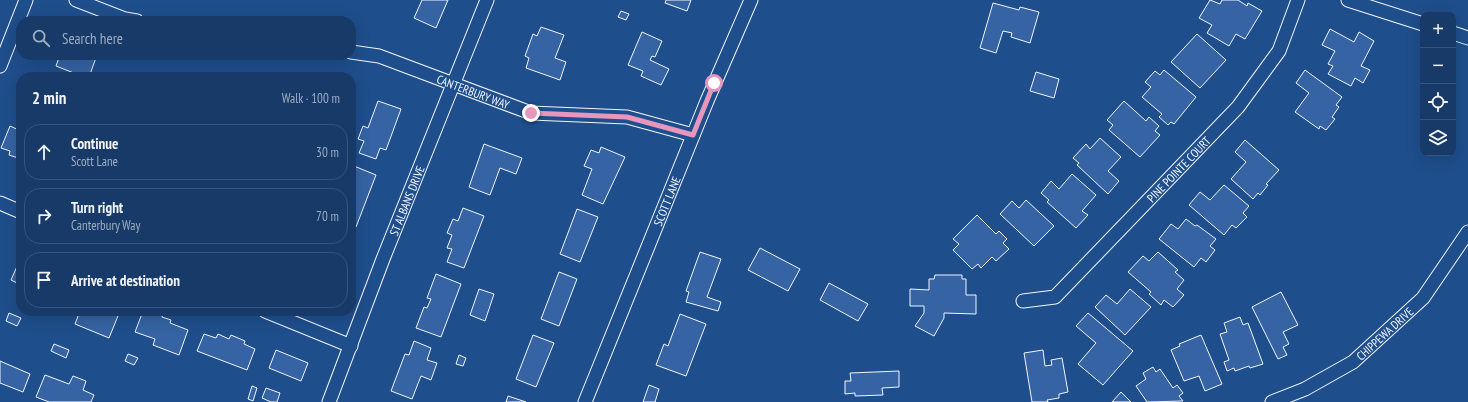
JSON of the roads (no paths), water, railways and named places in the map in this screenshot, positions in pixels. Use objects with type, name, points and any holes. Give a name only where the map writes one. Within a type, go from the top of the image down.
[{"type":"street","points":[[20,16],[26,0]]},
{"type":"street","points":[[76,0],[117,16]]},
{"type":"street","name":"ST ALBANS DRIVE","points":[[329,402],[487,0]]},
{"type":"street","name":"SCOTT LANE","points":[[584,402],[750,0]]},
{"type":"street","name":"PINE POINTE COURT","points":[[1023,301],[1055,297],[1238,107],[1279,51],[1298,0]]},
{"type":"street","points":[[1348,0],[1420,23]]},
{"type":"street","points":[[0,66],[16,25]]},
{"type":"street","points":[[1456,34],[1468,38]]},
{"type":"street","name":"CANTERBURY WAY","points":[[356,53],[379,56],[531,113],[627,117],[693,135]]},
{"type":"street","points":[[0,203],[16,210]]},
{"type":"street","name":"CHIPPEWA DRIVE","points":[[1272,402],[1305,389],[1353,362],[1423,298],[1468,232]]},
{"type":"street","points":[[277,316],[351,346]]}]
